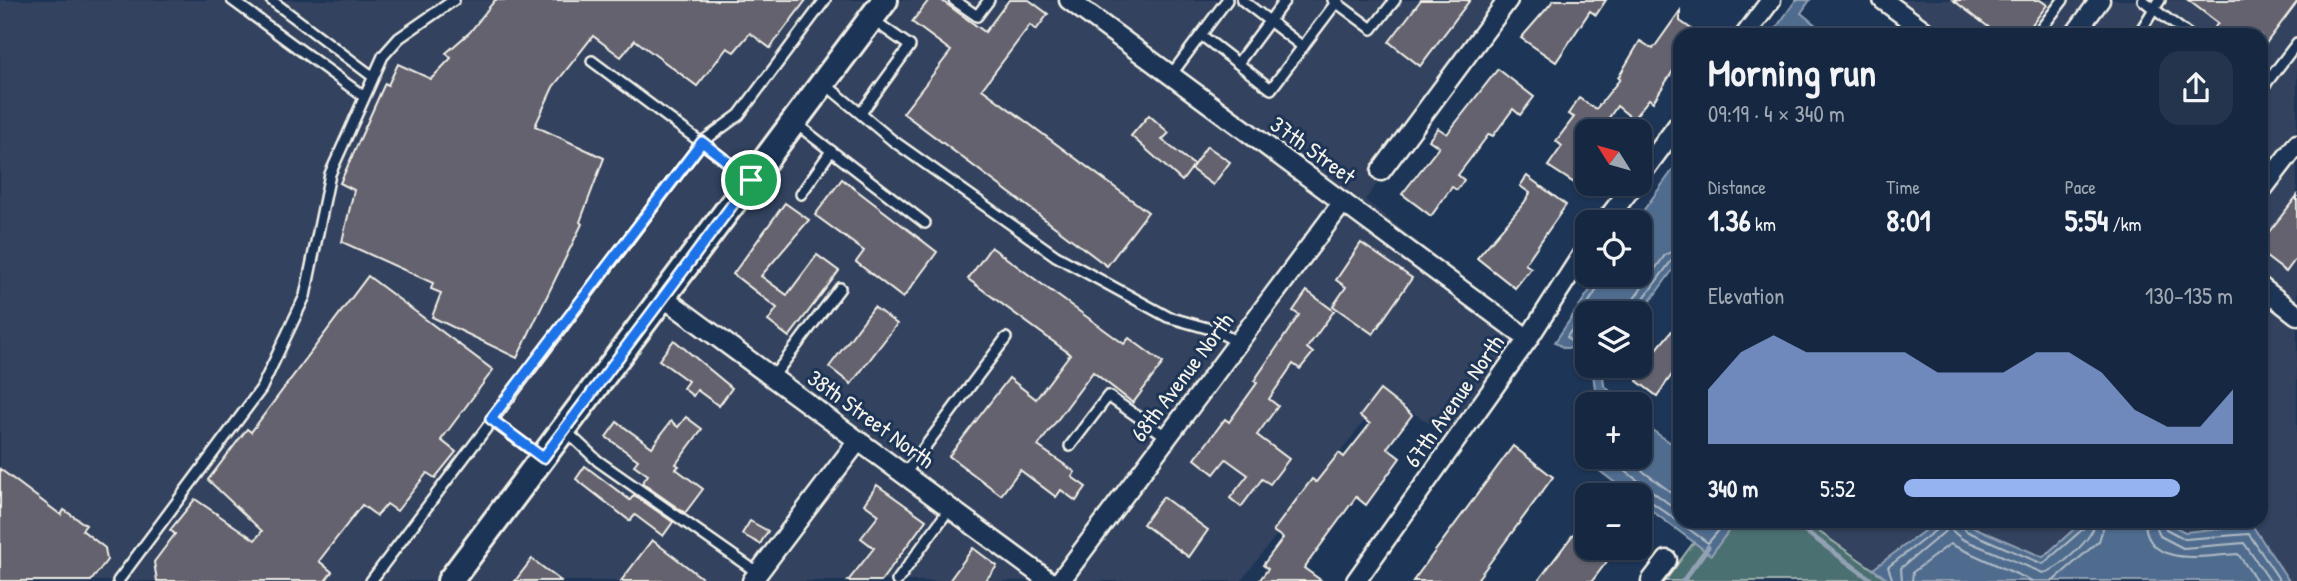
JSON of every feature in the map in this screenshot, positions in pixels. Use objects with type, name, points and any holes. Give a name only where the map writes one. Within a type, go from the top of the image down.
[{"type":"street","name":"37th Street","points":[[1069,0],[1528,339]]},
{"type":"street","points":[[1381,171],[1508,0]]},
{"type":"street","points":[[1750,28],[1771,0]]},
{"type":"street","points":[[1882,0],[1920,28]]},
{"type":"street","points":[[2078,28],[2095,2]]},
{"type":"street","points":[[450,581],[878,9]]},
{"type":"street","points":[[1652,160],[1673,131]]},
{"type":"street","points":[[2268,182],[2297,144]]},
{"type":"street","points":[[1614,210],[1625,196]]},
{"type":"street","name":"68th Avenue North","points":[[1060,581],[1343,202]]},
{"type":"street","name":"67th Avenue North","points":[[1356,581],[1528,339],[1575,266]]},
{"type":"street","points":[[2268,292],[2297,315]]},
{"type":"street","name":"38th Street North","points":[[663,297],[1049,581]]},
{"type":"street","points":[[755,577],[858,440]]},
{"type":"street","points":[[1651,581],[1667,560]]},
{"type":"lane","points":[[232,0],[363,96]]},
{"type":"lane","points":[[271,0],[372,76]]},
{"type":"lane","points":[[118,581],[261,389],[279,357],[305,296],[330,174],[383,56],[399,37],[454,0]]},
{"type":"lane","points":[[372,581],[491,419],[702,142],[739,116],[825,0]]},
{"type":"lane","points":[[954,0],[977,16],[989,0]]},
{"type":"lane","points":[[1171,75],[1227,0]]},
{"type":"lane","points":[[1242,0],[1303,47]]},
{"type":"lane","points":[[1238,63],[1286,0]]},
{"type":"lane","points":[[1201,35],[1271,89],[1336,1],[1372,29],[1395,0]]},
{"type":"lane","points":[[2042,28],[2063,0]]},
{"type":"lane","points":[[2143,0],[2180,28]]},
{"type":"lane","points":[[2142,28],[2161,0]]},
{"type":"lane","points":[[861,113],[909,46],[878,9]]},
{"type":"lane","points":[[2268,81],[2297,43]]},
{"type":"lane","points":[[592,61],[751,180]]},
{"type":"lane","points":[[823,83],[892,140],[1056,256],[1168,317],[1214,330],[1238,342]]},
{"type":"lane","points":[[794,122],[925,223]]},
{"type":"lane","points":[[801,194],[831,151]]},
{"type":"lane","points":[[772,378],[841,288]]},
{"type":"lane","points":[[904,475],[1006,338]]},
{"type":"lane","points":[[1070,446],[1108,396],[1167,438]]},
{"type":"lane","points":[[491,419],[543,458]]},
{"type":"lane","points":[[564,429],[598,461],[755,577]]},
{"type":"lane","points":[[897,581],[950,508]]},
{"type":"shaded area","points":[[0,0],[873,0],[439,581],[0,581]]},
{"type":"shaded area","points":[[897,0],[1055,0],[1330,203],[1053,574],[675,296]]},
{"type":"shaded area","points":[[1083,0],[1497,0],[1369,171],[1380,180],[1365,200],[1497,305]]},
{"type":"shaded area","points":[[1902,0],[2088,0],[2067,28],[1939,28]]},
{"type":"shaded area","points":[[2112,0],[2297,0],[2297,129],[2268,167],[2268,28],[2091,28]]},
{"type":"shaded area","points":[[2297,160],[2297,304],[2268,281],[2268,198]]},
{"type":"shaded area","points":[[1345,214],[1516,340],[1448,436],[1385,394],[1241,581],[1071,581]]},
{"type":"shaded area","points":[[2268,302],[2297,325],[2297,581],[2289,581],[2253,528],[2268,528]]},
{"type":"shaded area","points":[[666,309],[845,442],[740,581],[462,581]]},
{"type":"shaded area","points":[[861,453],[1035,581],[764,581]]},
{"type":"shaded area","points":[[1814,528],[1928,528],[1873,569]]},
{"type":"shaded area","points":[[1976,528],[2075,528],[2043,557]]},
{"type":"shaded area","points":[[2177,528],[2230,528],[2185,532]]},
{"type":"green space","points":[[1730,528],[1814,528],[1890,581],[1665,581],[1694,542],[1711,554]]},
{"type":"water","points":[[1796,0],[1810,0],[1801,13],[1819,28],[1776,28]]},
{"type":"water","points":[[1673,170],[1673,270],[1650,301],[1583,301],[1592,287],[1652,287],[1652,210],[1644,210]]},
{"type":"water","points":[[1575,312],[1575,348],[1564,348],[1555,342]]},
{"type":"water","points":[[1594,378],[1603,378],[1604,385],[1611,392],[1595,392]]},
{"type":"water","points":[[1652,430],[1673,444],[1673,527],[1652,511],[1652,483],[1615,483],[1597,469],[1652,469]]},
{"type":"water","points":[[1675,528],[1731,528],[1711,555]]},
{"type":"water","points":[[1928,528],[1976,528],[2043,557],[2075,528],[2177,528],[2185,532],[2254,528],[2289,581],[1890,581],[1873,569]]},
{"type":"building","points":[[495,0],[806,0],[770,48],[750,33],[734,52],[727,48],[697,86],[635,40],[621,57],[593,36],[553,87],[535,126],[604,158],[580,222],[582,224],[517,358],[432,317],[441,293],[431,289],[433,283],[342,242],[354,190],[340,183],[385,83],[388,85],[398,64],[431,79],[451,58],[446,53],[470,32]]},
{"type":"building","points":[[929,0],[941,0],[985,32],[1009,0],[1029,0],[1048,14],[1036,30],[1030,25],[982,89],[1148,212],[1107,266],[903,113],[951,51],[912,22]]},
{"type":"building","points":[[1421,0],[1470,0],[1420,66],[1389,42]]},
{"type":"building","points":[[1554,0],[1606,0],[1596,15],[1590,11],[1556,62],[1521,38]]},
{"type":"building","points":[[1953,0],[2040,0],[2047,5],[2029,28],[1990,28]]},
{"type":"building","points":[[2188,0],[2297,0],[2268,41],[2268,28],[2214,28],[2218,23]]},
{"type":"building","points":[[1680,11],[1680,21],[1690,28],[1673,28],[1673,71],[1653,102],[1649,99],[1633,119],[1617,106],[1608,119],[1575,119],[1575,183],[1548,166],[1562,146],[1556,141],[1574,117],[1568,114],[1579,98],[1596,109],[1620,79],[1618,78],[1640,41],[1653,49]]},
{"type":"building","points":[[1498,69],[1534,97],[1520,115],[1513,109],[1493,136],[1489,134],[1458,175],[1464,180],[1457,190],[1452,187],[1431,216],[1402,194],[1439,147],[1429,140],[1438,128],[1447,134]]},
{"type":"building","points":[[1149,115],[1169,133],[1162,140],[1194,165],[1182,181],[1131,136]]},
{"type":"building","points":[[1207,146],[1230,162],[1213,185],[1191,169]]},
{"type":"building","points":[[1527,176],[1566,205],[1525,264],[1531,268],[1515,288],[1477,258],[1524,203],[1530,193],[1520,186]]},
{"type":"building","points":[[842,179],[937,252],[903,298],[856,262],[864,251],[815,215]]},
{"type":"building","points":[[2297,196],[2297,257],[2286,272],[2268,258],[2268,233]]},
{"type":"building","points":[[785,203],[809,220],[761,276],[787,295],[817,255],[839,271],[789,337],[768,321],[777,308],[733,274]]},
{"type":"building","points":[[1361,243],[1412,278],[1373,334],[1333,306],[1346,287],[1336,280]]},
{"type":"building","points":[[991,247],[1124,344],[1129,338],[1163,363],[1133,403],[1093,372],[1038,446],[1075,472],[1072,477],[1086,487],[1076,501],[1061,490],[1056,497],[1020,470],[1001,495],[949,456],[1009,378],[1036,399],[1070,354],[968,279]]},
{"type":"building","points":[[368,276],[493,370],[441,440],[456,452],[435,478],[427,473],[397,511],[387,504],[377,516],[362,505],[319,561],[332,572],[325,581],[157,581],[154,562],[175,534],[170,530],[195,499],[255,540],[262,531],[208,480],[247,429],[251,432]]},
{"type":"building","points":[[1307,291],[1334,311],[1307,348],[1313,353],[1300,369],[1293,364],[1269,399],[1278,406],[1257,435],[1289,459],[1270,484],[1262,479],[1241,507],[1230,498],[1248,475],[1226,459],[1214,474],[1195,459],[1225,419],[1229,422],[1257,383],[1254,381],[1299,315],[1293,311]]},
{"type":"building","points":[[874,307],[897,324],[851,384],[829,367]]},
{"type":"building","points":[[1673,329],[1673,373],[1657,396],[1637,381],[1639,378],[1652,378],[1652,357]]},
{"type":"building","points":[[674,340],[732,388],[719,406],[697,390],[693,396],[683,388],[688,381],[659,360]]},
{"type":"building","points":[[1380,390],[1412,415],[1387,448],[1400,458],[1366,505],[1356,497],[1304,568],[1322,581],[1259,581],[1268,569],[1263,565],[1283,538],[1273,531],[1312,479],[1316,482],[1339,453],[1344,457],[1370,424],[1360,416]]},
{"type":"building","points":[[686,417],[702,429],[676,464],[679,466],[676,469],[703,489],[685,513],[642,483],[648,475],[634,465],[638,460],[606,437],[617,422],[652,447],[671,421],[678,427]]},
{"type":"building","points":[[1513,446],[1553,477],[1497,553],[1476,581],[1413,581]]},
{"type":"building","points":[[585,466],[630,500],[634,495],[673,522],[663,536],[635,515],[630,521],[576,479]]},
{"type":"building","points":[[0,469],[61,515],[64,510],[86,525],[82,530],[105,548],[107,560],[91,581],[0,581]]},
{"type":"building","points":[[877,485],[926,520],[881,581],[848,581],[874,548],[861,538],[879,515],[864,504]]},
{"type":"building","points":[[1163,497],[1208,530],[1189,557],[1143,524]]},
{"type":"building","points":[[750,521],[768,531],[760,544],[742,534]]},
{"type":"building","points":[[1575,532],[1575,560],[1608,560],[1592,581],[1538,581]]},
{"type":"building","points":[[652,540],[706,581],[621,581]]},
{"type":"building","points":[[973,548],[997,566],[985,581],[949,581]]},
{"type":"building","points":[[532,559],[561,581],[515,581]]},
{"type":"waterway","points":[[1801,528],[1873,581]]},
{"type":"waterway","points":[[1683,581],[1708,547]]},
{"type":"route","points":[[702,142],[751,180],[543,458],[491,419],[702,142]]}]
